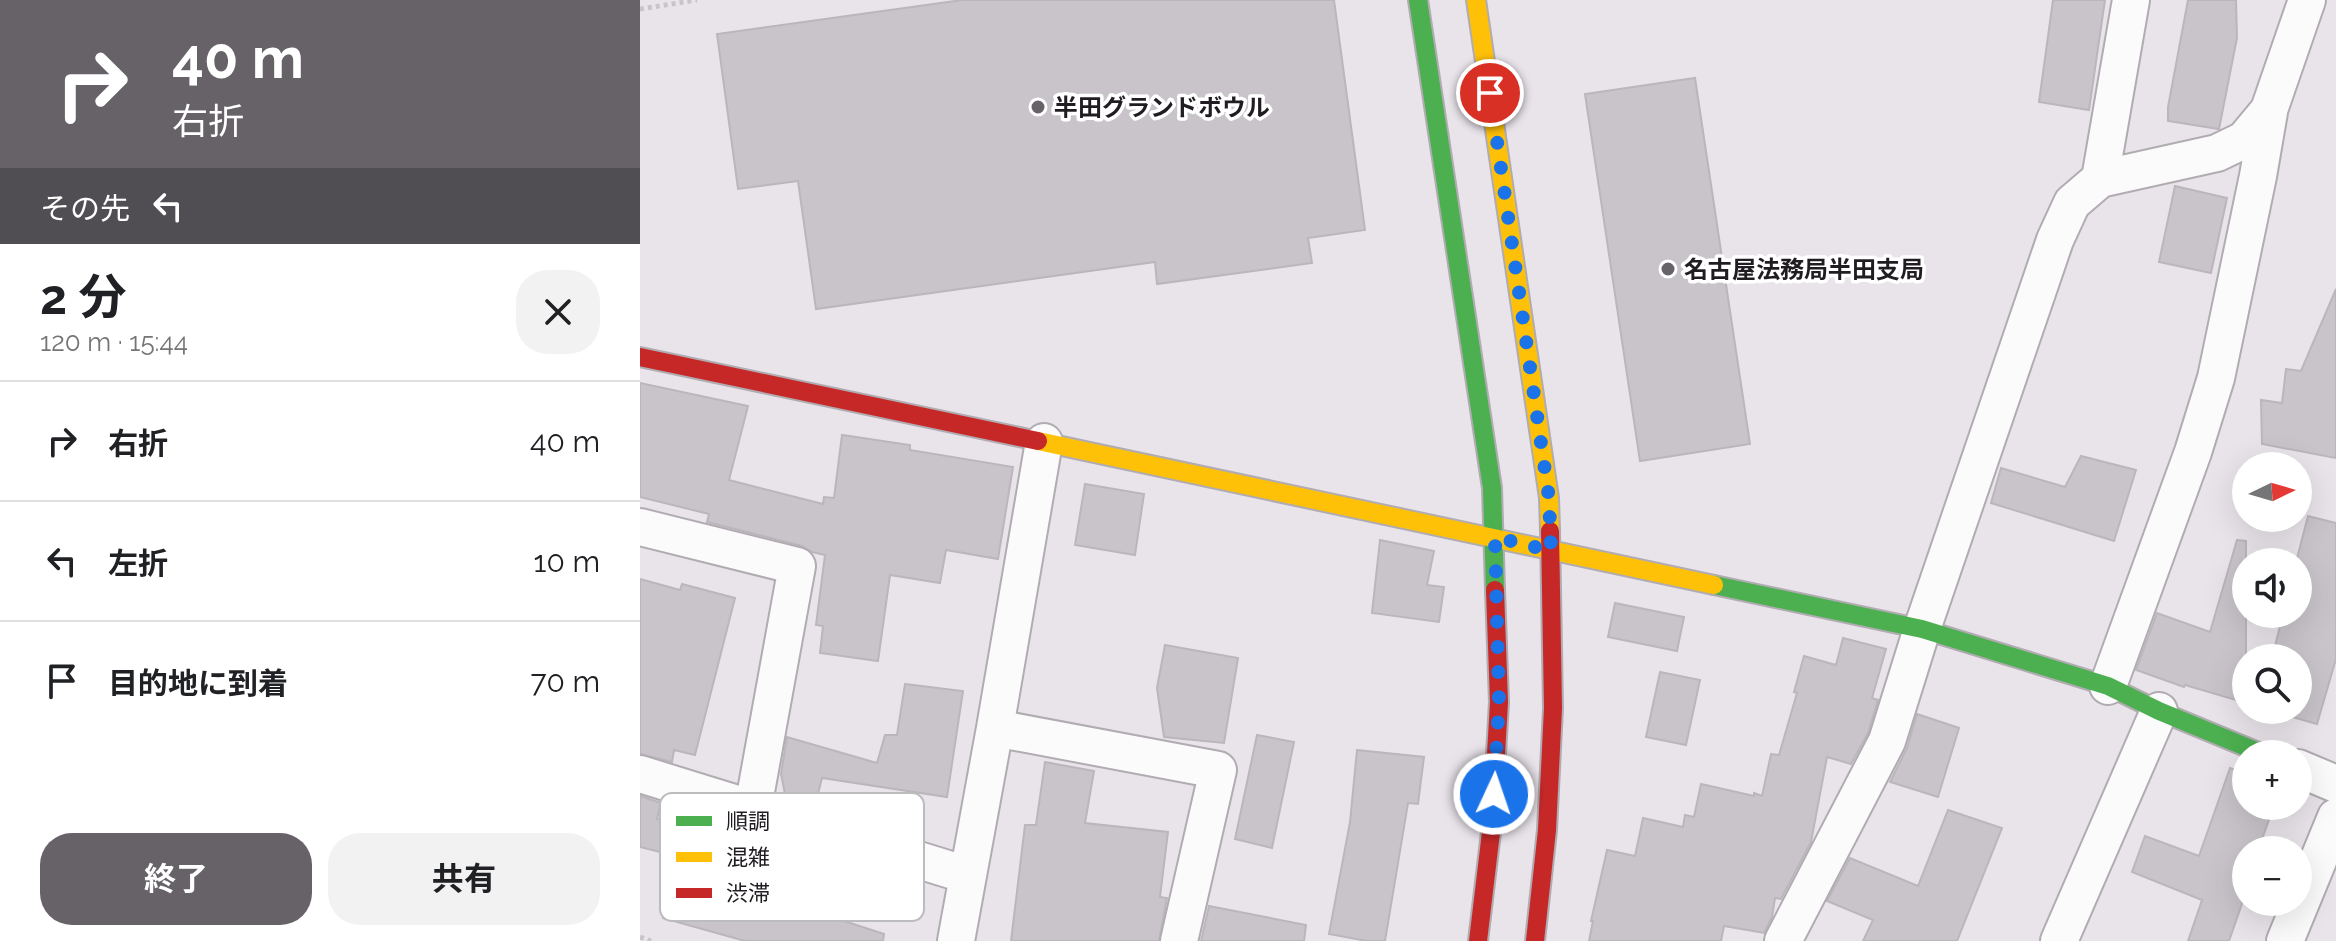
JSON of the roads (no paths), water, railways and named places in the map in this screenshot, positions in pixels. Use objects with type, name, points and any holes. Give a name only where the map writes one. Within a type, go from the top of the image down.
[{"type":"street","points":[[1418,0],[1489,472],[1495,537],[1499,702],[1492,824],[1478,941]]},
{"type":"street","points":[[1476,0],[1549,498],[1553,708],[1547,830],[1535,941]]},
{"type":"street","points":[[2100,179],[2131,0]]},
{"type":"street","points":[[2108,686],[2193,452],[2216,378],[2269,110],[2307,0]]},
{"type":"street","points":[[1783,941],[1887,741],[1922,629],[2055,240],[2072,203],[2100,179],[2217,153],[2244,140],[2269,110]]},
{"type":"street","points":[[640,357],[1922,629],[2108,686],[2232,741]]},
{"type":"street","points":[[956,941],[1044,442]]},
{"type":"street","points":[[640,527],[797,566],[756,793]]},
{"type":"street","points":[[2059,941],[2159,711]]},
{"type":"street","points":[[995,728],[1218,770],[1179,941]]},
{"type":"street","points":[[640,774],[703,793]]},
{"type":"street","points":[[2312,774],[2336,784]]},
{"type":"street","points":[[2285,941],[2336,817]]},
{"type":"street","points":[[924,862],[967,875]]},
{"type":"place","name":"半田グランドボウル","points":[[1038,107]]},
{"type":"place","name":"名古屋法務局半田支局","points":[[1668,269]]}]
